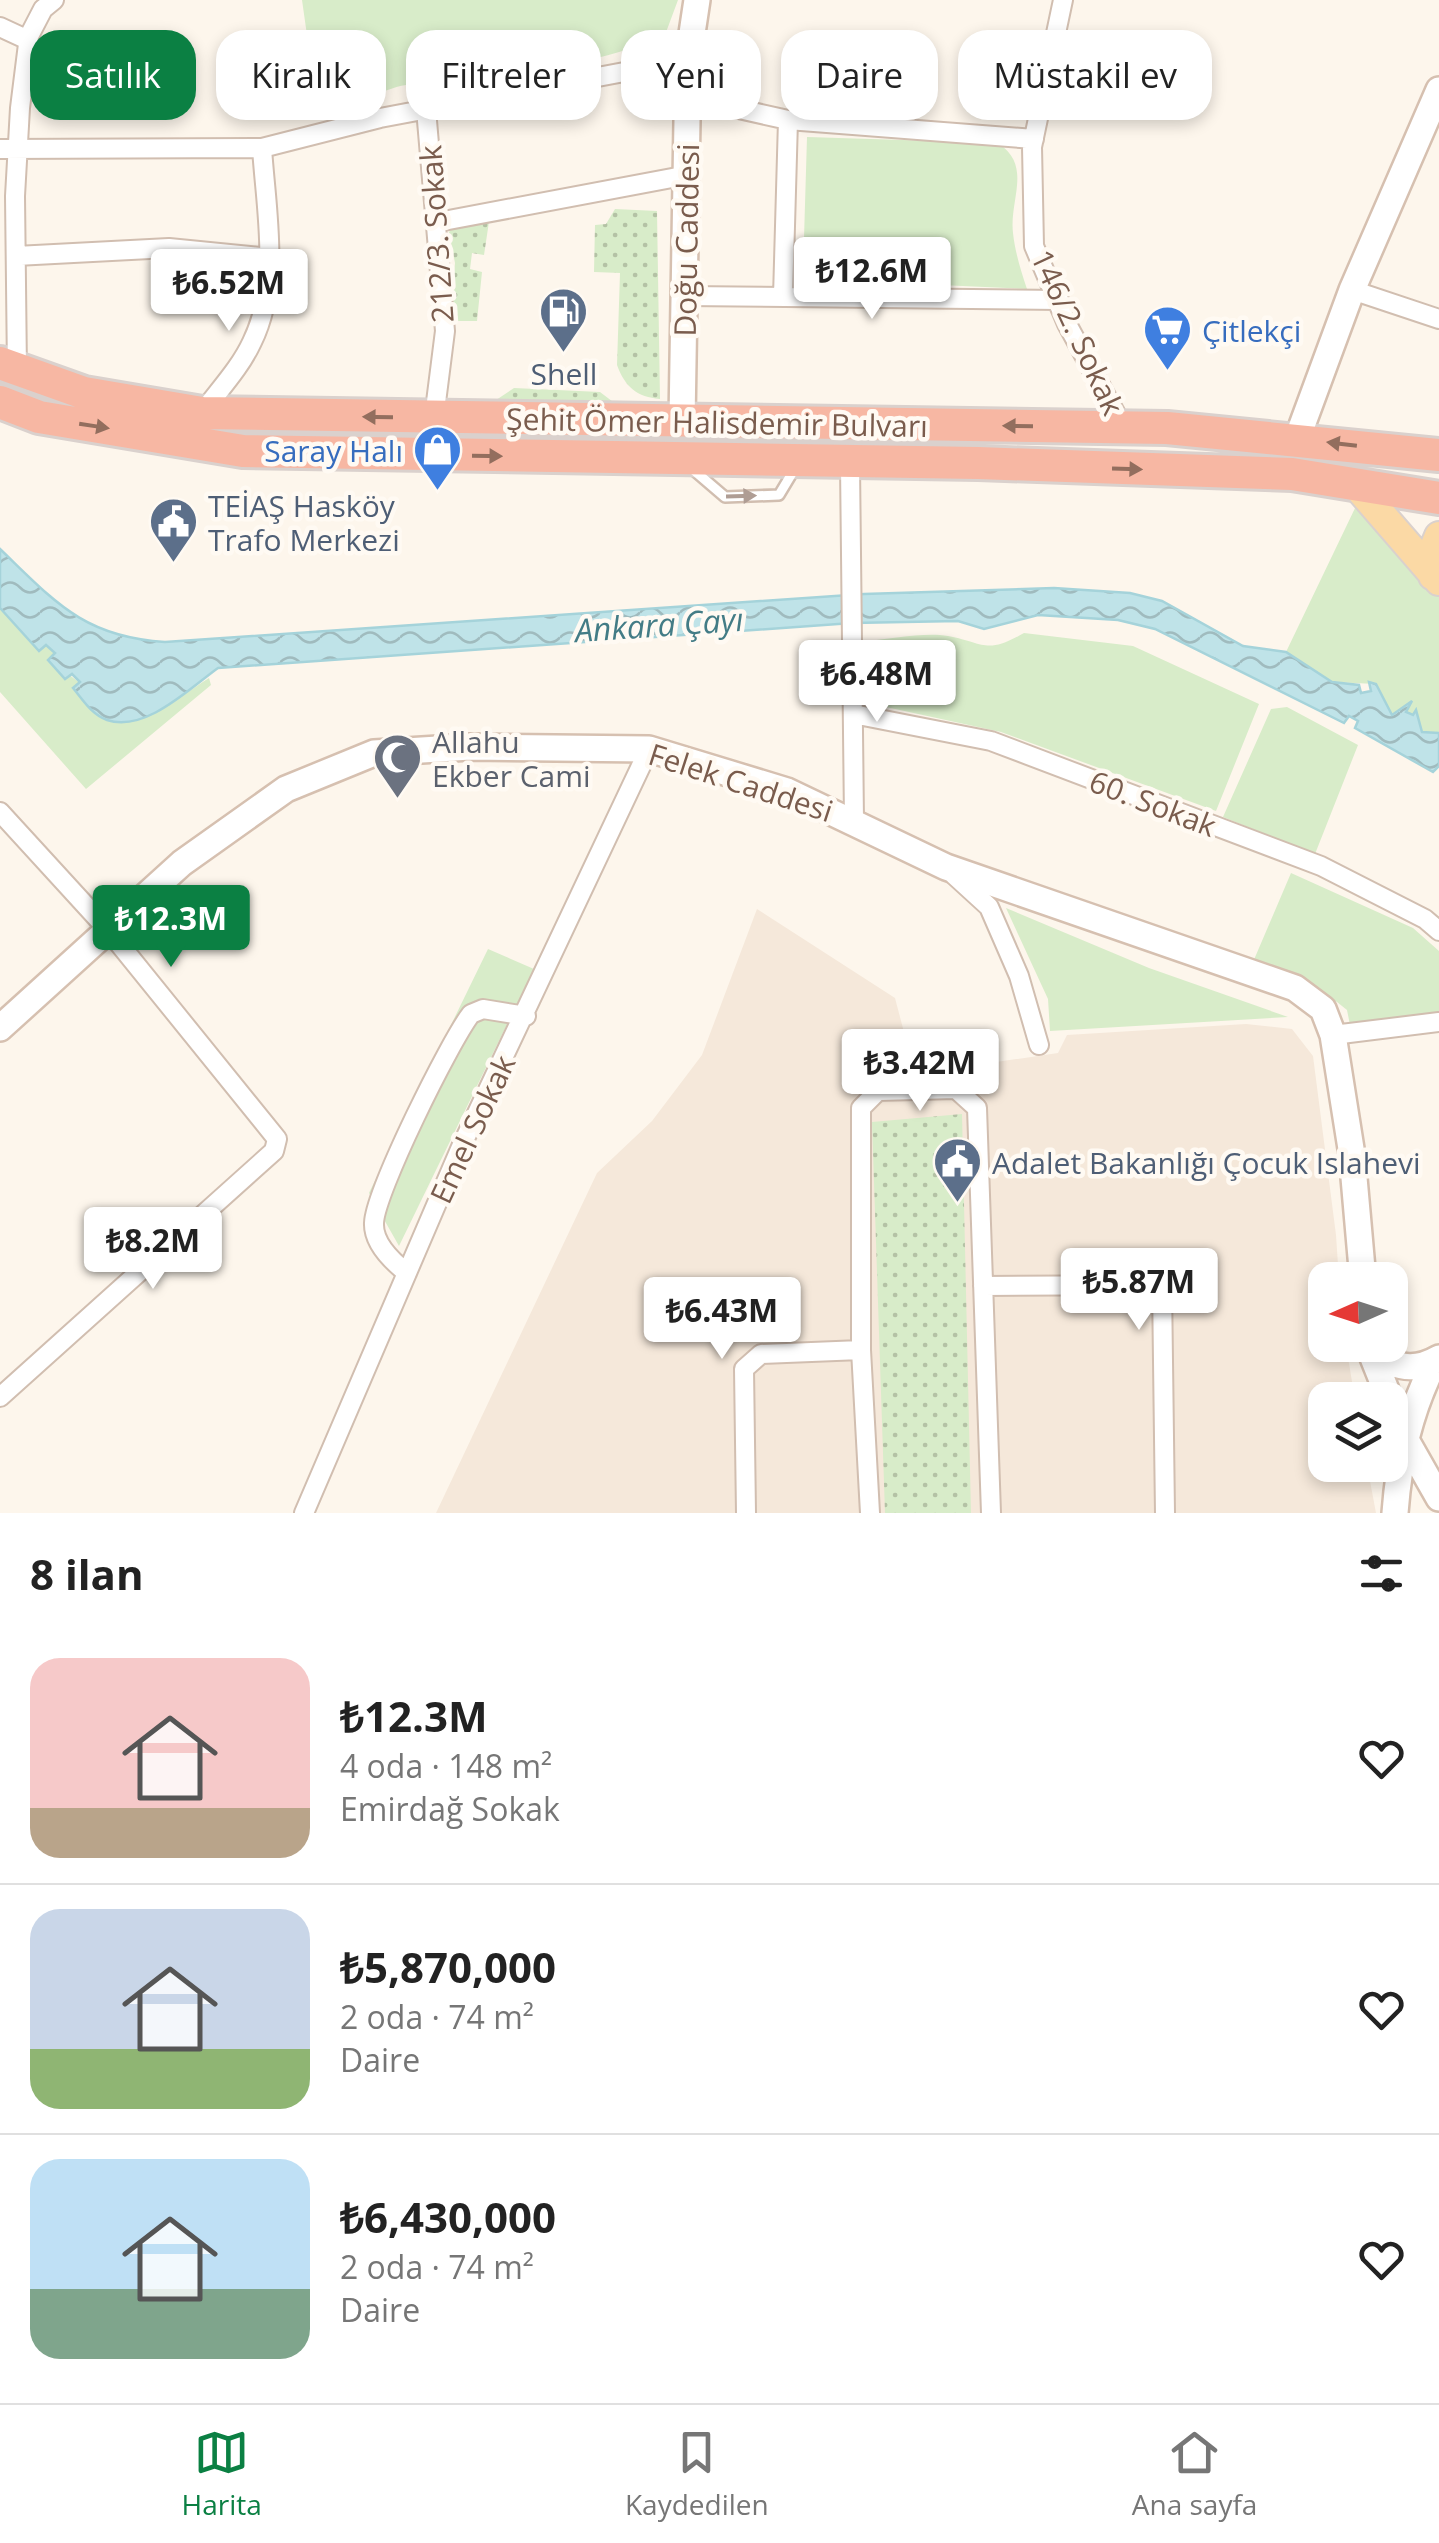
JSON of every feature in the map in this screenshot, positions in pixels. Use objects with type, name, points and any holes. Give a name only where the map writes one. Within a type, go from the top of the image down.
[{"type":"highway","name":"Şehit Ömer Halisdemir Bulvarı","points":[[9,367],[84,393],[202,413],[1123,427],[1297,438],[1439,456]]},
{"type":"highway","name":"Şehit Ömer Halisdemir Bulvarı","points":[[0,402],[39,417],[243,451],[850,464],[978,463],[1292,474],[1439,498]]},
{"type":"main road","points":[[1354,484],[1436,579]]},
{"type":"main road","points":[[1436,579],[1431,555],[1439,536]]},
{"type":"street","points":[[9,367],[16,256],[9,148],[28,40],[42,10],[54,0]]},
{"type":"street","name":"Doğu Caddesi","points":[[692,30],[697,0]]},
{"type":"street","name":"146/2. Sokak","points":[[1063,0],[1034,139],[1034,246],[1123,427]]},
{"type":"street","points":[[0,26],[28,40]]},
{"type":"street","points":[[1297,438],[1352,290],[1439,90]]},
{"type":"street","points":[[9,148],[262,148],[406,114]]},
{"type":"street","name":"212/3. Sokak","points":[[427,120],[445,332],[434,418]]},
{"type":"street","name":"Doğu Caddesi","points":[[682,421],[689,120]]},
{"type":"street","points":[[783,296],[788,120],[1034,139]]},
{"type":"street","points":[[202,413],[253,341],[266,302],[270,258],[262,148]]},
{"type":"street","points":[[438,222],[688,174]]},
{"type":"street","points":[[16,256],[169,248],[270,258]]},
{"type":"street","points":[[1352,290],[1439,319]]},
{"type":"street","points":[[685,296],[1059,300]]},
{"type":"street","points":[[850,464],[854,820]]},
{"type":"street","name":"60. Sokak","points":[[853,714],[991,742],[1322,866],[1411,910],[1439,931]]},
{"type":"street","name":"Felek Caddesi","points":[[0,1028],[182,862],[286,790],[374,753],[562,745],[649,748],[787,791],[946,867],[1295,988],[1323,1010],[1333,1034],[1352,1155],[1361,1262]]},
{"type":"street","name":"Emel Sokak","points":[[304,1513],[407,1274],[649,748]]},
{"type":"street","points":[[0,812],[108,930],[277,1138],[274,1151],[0,1398]]},
{"type":"street","points":[[946,867],[989,907],[1019,976],[1038,1045]]},
{"type":"street","points":[[407,1274],[380,1244],[374,1225],[386,1186],[471,1014],[483,1008],[526,1016]]},
{"type":"street","points":[[1333,1034],[1439,1022]]},
{"type":"street","points":[[870,1513],[861,1350],[861,1108],[878,1091],[956,1089],[977,1108],[991,1513]]},
{"type":"street","points":[[983,1286],[1162,1285],[1165,1513]]},
{"type":"street","points":[[746,1513],[744,1369],[762,1354],[861,1350]]},
{"type":"street","points":[[1389,1362],[1412,1368],[1437,1359]]},
{"type":"street","points":[[1408,1430],[1414,1401],[1437,1359]]},
{"type":"street","points":[[1408,1444],[1439,1498]]},
{"type":"street","points":[[1386,1482],[1393,1513]]},
{"type":"street","points":[[1393,1513],[1399,1482]]},
{"type":"shaded area","name":"Adalet Bakanlığı Çocuk Islahevi","points":[[757,909],[895,998],[915,1074],[1058,1053],[1067,1035],[1246,1024],[1292,1029],[1313,1056],[1338,1262],[1308,1262],[1308,1362],[1349,1362],[1352,1382],[1308,1382],[1308,1482],[1370,1482],[1376,1513],[436,1513],[597,1173],[652,1121],[702,1055]]},
{"type":"green space","points":[[302,0],[678,0],[667,30],[621,30],[621,51],[601,57],[601,30],[406,30],[406,86],[386,91],[386,30],[306,30]]},
{"type":"green space","points":[[807,137],[998,143],[1015,162],[1013,233],[1027,289],[808,279],[803,272]]},
{"type":"green space","points":[[615,209],[657,211],[660,399],[638,393],[620,373],[620,273],[594,272],[595,225],[606,224]]},
{"type":"green space","points":[[490,215],[484,255],[472,253],[470,269],[482,272],[477,321],[450,321],[455,263],[449,232],[456,223]]},
{"type":"green space","points":[[514,388],[600,392],[625,411],[484,408]]},
{"type":"green space","points":[[1357,504],[1439,595],[1439,733],[1422,732],[1406,712],[1411,702],[1392,715],[1376,684],[1332,682],[1286,652]]},
{"type":"green space","points":[[0,608],[39,651],[46,645],[55,654],[48,659],[80,683],[73,689],[95,714],[144,714],[167,705],[209,678],[211,685],[86,789],[0,692]]},
{"type":"green space","points":[[1024,633],[1133,646],[1259,704],[1216,811],[1001,732],[863,702],[867,641],[939,635],[993,645]]},
{"type":"green space","points":[[1287,707],[1358,745],[1315,854],[1223,817],[1271,709]]},
{"type":"green space","points":[[1291,873],[1413,928],[1439,951],[1439,1016],[1350,1025],[1347,1010],[1337,1002],[1253,962]]},
{"type":"green space","points":[[1006,908],[1149,968],[1288,1017],[1050,1031],[1048,999]]},
{"type":"green space","points":[[488,949],[534,969],[399,1246],[369,1193]]},
{"type":"green space","points":[[962,1114],[971,1513],[885,1513],[872,1122]]},
{"type":"water","name":"Ankara Çayı","points":[[0,549],[73,614],[113,633],[165,642],[864,594],[1054,588],[1130,593],[1162,601],[1243,646],[1286,652],[1332,682],[1359,685],[1361,693],[1371,691],[1369,682],[1376,684],[1392,715],[1412,701],[1406,712],[1413,715],[1416,710],[1422,732],[1439,733],[1439,766],[1433,772],[1355,728],[1358,721],[1349,716],[1344,723],[1155,629],[1118,620],[1038,615],[984,629],[958,621],[852,623],[218,668],[151,715],[122,722],[107,720],[92,711],[73,688],[80,682],[72,674],[65,679],[48,660],[55,653],[46,645],[39,651],[0,608]]},
{"type":"place","name":"Shell","points":[[564,354]]},
{"type":"place","name":"Çitlekçi","points":[[1167,372]]},
{"type":"place","name":"Saray Halı","points":[[438,492]]},
{"type":"place","name":"TEİAŞ Hasköy Trafo Merkezi","points":[[173,564]]},
{"type":"place","name":"Allahu Ekber Cami","points":[[397,800]]},
{"type":"place","name":"Adalet Bakanlığı Çocuk Islahevi","points":[[957,1204]]}]
